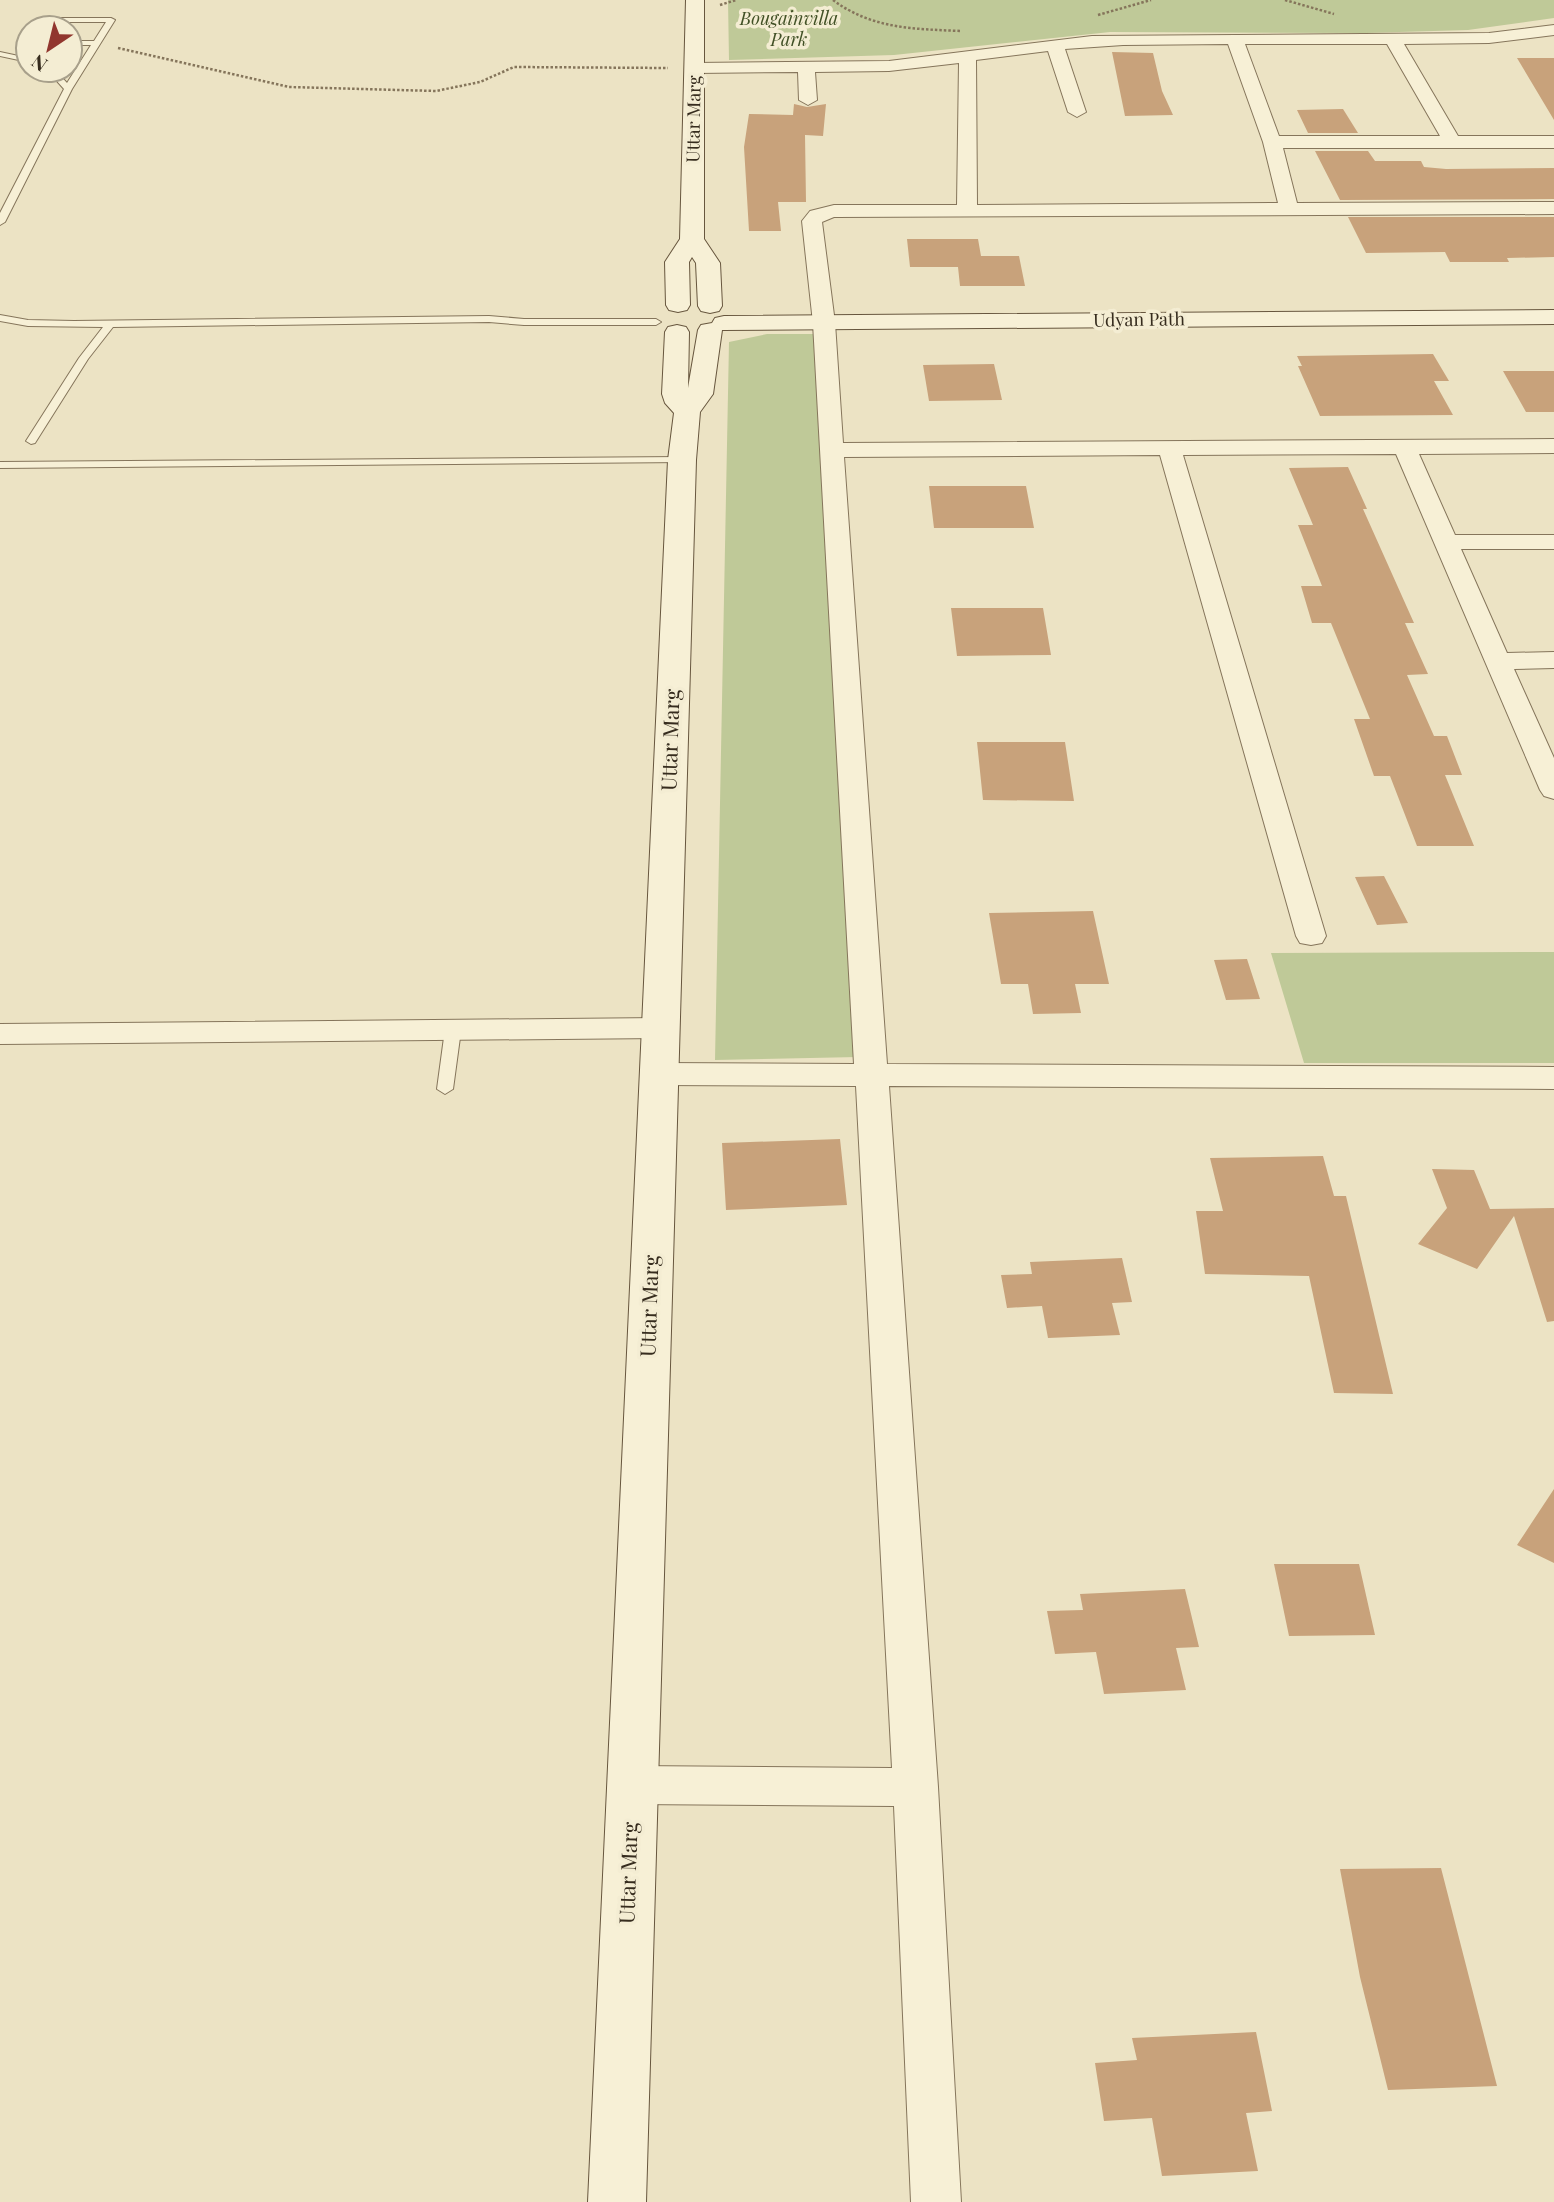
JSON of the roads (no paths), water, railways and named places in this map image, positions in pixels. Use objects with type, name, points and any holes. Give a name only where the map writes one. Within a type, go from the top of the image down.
[{"type":"main road","name":"Uttar Marg","points":[[687,411],[678,403],[675,394],[667,318],[677,262],[692,239],[695,0]]},
{"type":"main road","name":"Uttar Marg","points":[[617,2202],[682,460],[687,411],[699,394],[717,318],[708,263],[692,239]]},
{"type":"main road","name":"Udyan Path","points":[[823,319],[1554,309]]},
{"type":"main road","name":"Udyan Path","points":[[717,318],[1554,317]]},
{"type":"main road","points":[[667,318],[717,318]]},
{"type":"street","points":[[1489,38],[1554,30]]},
{"type":"street","points":[[695,68],[889,66],[1113,41],[1554,38]]},
{"type":"street","points":[[1235,39],[1272,142],[1289,209]]},
{"type":"street","points":[[1393,40],[1452,142]]},
{"type":"street","points":[[1055,46],[1077,112]]},
{"type":"street","points":[[967,211],[964,112],[968,57]]},
{"type":"street","points":[[806,68],[808,100]]},
{"type":"street","points":[[1272,142],[1554,142]]},
{"type":"street","points":[[936,2202],[916,1787],[872,1075],[823,319],[812,221],[817,215],[834,211],[1554,208]]},
{"type":"street","points":[[1404,446],[1553,785]]},
{"type":"street","points":[[832,450],[1554,446]]},
{"type":"street","points":[[1169,447],[1311,936]]},
{"type":"street","points":[[1446,542],[1554,542]]},
{"type":"street","points":[[1498,660],[1554,660]]},
{"type":"street","points":[[0,1034],[660,1028]]},
{"type":"street","points":[[659,1074],[1554,1078]]},
{"type":"street","points":[[632,1785],[916,1787]]},
{"type":"lane","points":[[0,222],[68,89],[111,20],[84,20]]},
{"type":"lane","points":[[84,43],[97,43]]},
{"type":"lane","points":[[64,84],[68,89]]},
{"type":"lane","points":[[0,318],[27,323],[110,324],[489,319],[524,322],[667,318]]},
{"type":"lane","points":[[31,441],[84,358],[110,324]]},
{"type":"lane","points":[[0,465],[682,460]]},
{"type":"lane","points":[[444,1089],[453,1030]]},
{"type":"park label","name":"Bougainvilla Park","points":[[789,29]]}]
